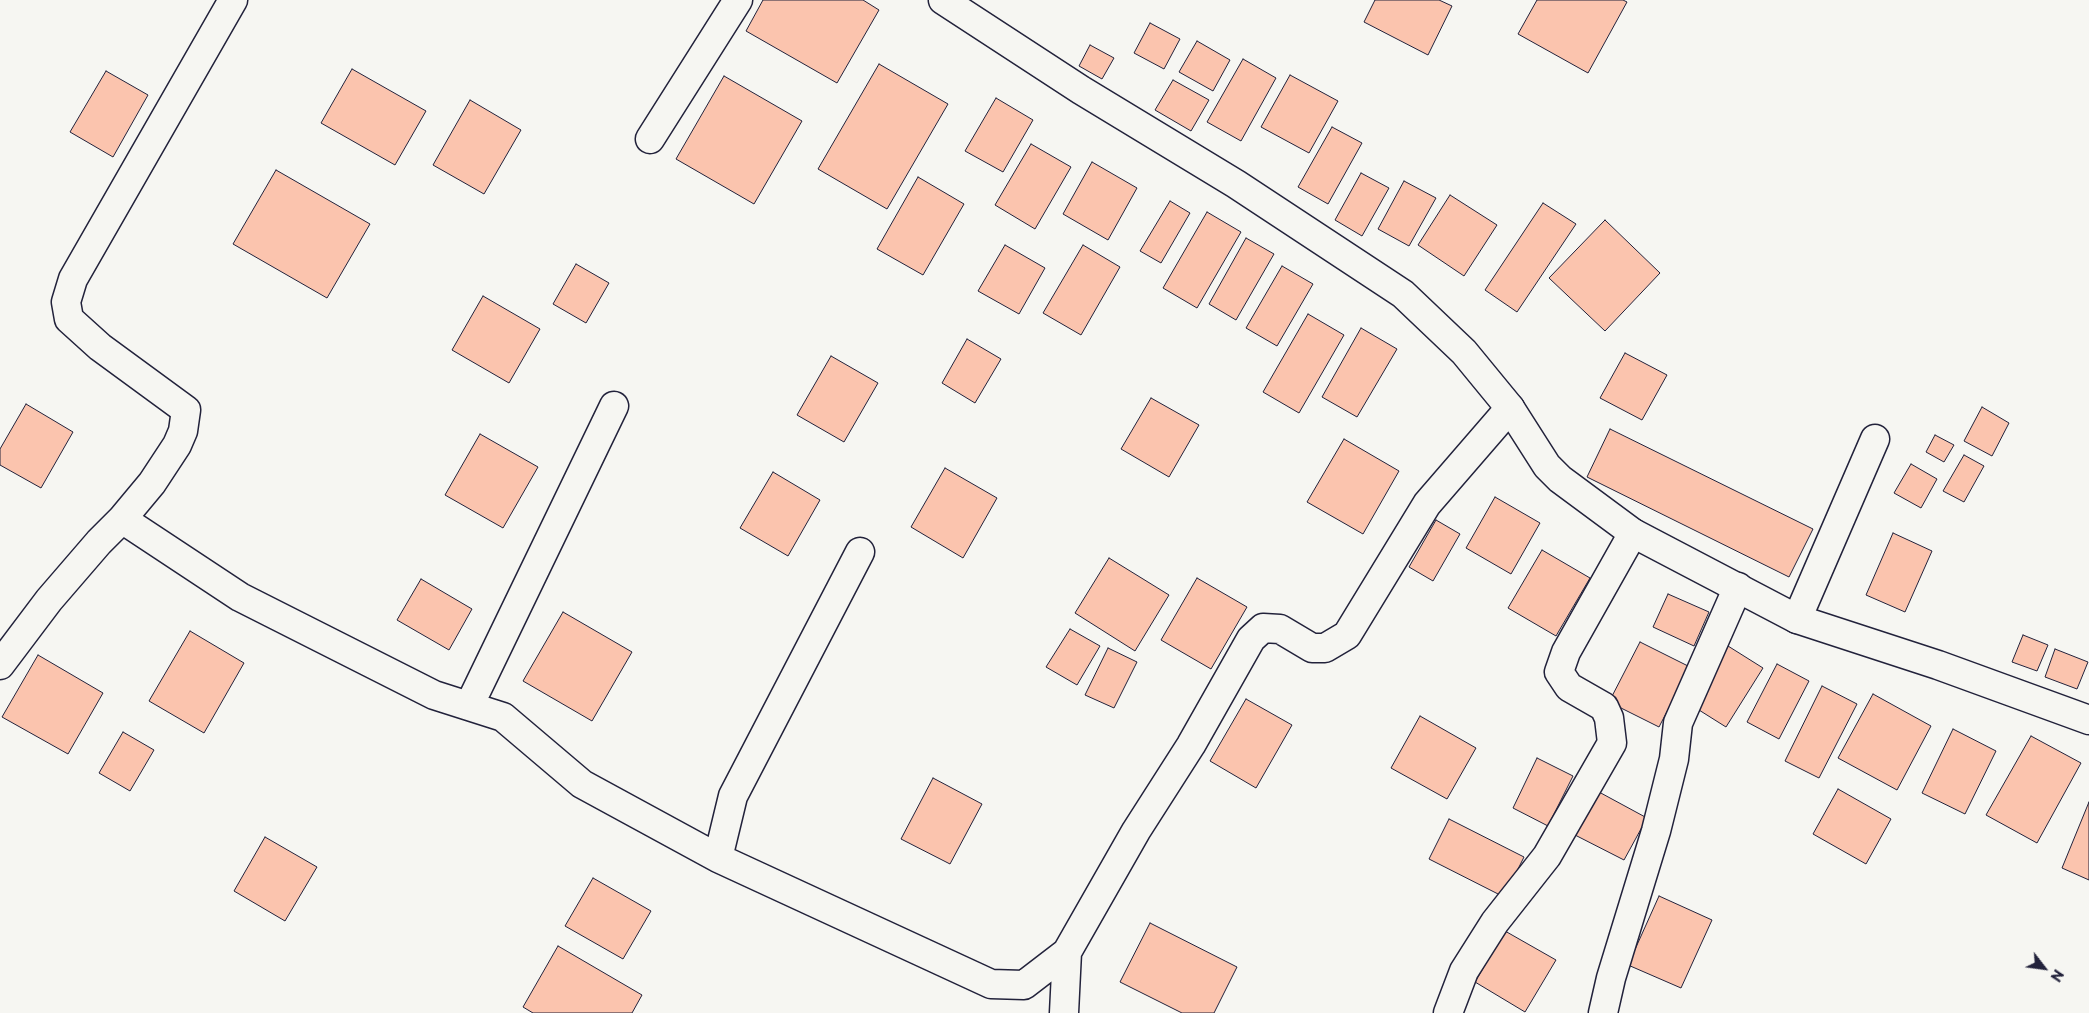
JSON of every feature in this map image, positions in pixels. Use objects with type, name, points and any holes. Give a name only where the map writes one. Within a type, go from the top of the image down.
[{"type":"street","points":[[0,665],[49,600],[152,483],[177,445],[183,431],[186,410],[137,376],[69,319],[66,302],[74,279],[233,0]]},
{"type":"street","points":[[650,139],[738,0]]},
{"type":"street","points":[[943,0],[1081,90],[1236,184],[1403,294],[1464,352],[1510,408],[1547,466],[1560,479],[1633,533],[1797,619],[1938,665],[2089,720]]},
{"type":"street","points":[[469,706],[614,406]]},
{"type":"street","points":[[122,519],[240,597],[434,695],[503,717],[582,784],[718,858],[991,984],[1024,985],[1067,952],[1136,831],[1191,745],[1252,639],[1263,628],[1280,629],[1312,648],[1325,648],[1347,635],[1427,504],[1510,408]]},
{"type":"street","points":[[1797,619],[1875,439]]},
{"type":"street","points":[[1448,1013],[1464,971],[1495,922],[1547,856],[1612,743],[1609,718],[1604,707],[1570,687],[1559,672],[1566,652],[1633,533]]},
{"type":"street","points":[[718,858],[733,796],[860,552]]},
{"type":"street","points":[[1603,1013],[1611,978],[1656,832],[1674,759],[1678,723],[1738,588]]},
{"type":"street","points":[[1064,1013],[1067,952]]},
{"type":"building","points":[[763,0],[863,0],[879,10],[837,83],[746,31]]},
{"type":"building","points":[[1375,0],[1439,0],[1452,6],[1428,55],[1364,22]]},
{"type":"building","points":[[1537,0],[1623,0],[1627,2],[1588,73],[1518,34]]},
{"type":"building","points":[[1150,23],[1180,39],[1164,69],[1134,53]]},
{"type":"building","points":[[1197,41],[1230,60],[1213,91],[1179,72]]},
{"type":"building","points":[[1090,45],[1114,58],[1102,79],[1079,66]]},
{"type":"building","points":[[1243,59],[1276,78],[1241,141],[1207,122]]},
{"type":"building","points":[[879,64],[948,104],[887,209],[818,169]]},
{"type":"building","points":[[352,69],[426,111],[395,165],[321,123]]},
{"type":"building","points":[[106,71],[148,95],[113,157],[70,132]]},
{"type":"building","points":[[1290,75],[1338,101],[1309,153],[1261,127]]},
{"type":"building","points":[[724,76],[802,121],[754,204],[676,159]]},
{"type":"building","points":[[1173,80],[1209,100],[1191,131],[1155,110]]},
{"type":"building","points":[[996,98],[1033,120],[1003,172],[965,151]]},
{"type":"building","points":[[470,100],[521,130],[484,194],[433,165]]},
{"type":"building","points":[[1332,127],[1362,143],[1328,204],[1298,187]]},
{"type":"building","points":[[1031,144],[1071,167],[1035,229],[995,205]]},
{"type":"building","points":[[1092,162],[1137,188],[1108,240],[1063,214]]},
{"type":"building","points":[[276,170],[370,224],[327,298],[233,244]]},
{"type":"building","points":[[1361,173],[1389,188],[1362,236],[1335,220]]},
{"type":"building","points":[[918,177],[964,204],[923,275],[877,249]]},
{"type":"building","points":[[1404,181],[1436,198],[1409,246],[1378,229]]},
{"type":"building","points":[[1450,195],[1497,225],[1464,276],[1418,245]]},
{"type":"building","points":[[1170,201],[1190,213],[1161,263],[1140,251]]},
{"type":"building","points":[[1543,203],[1576,224],[1517,312],[1485,290]]},
{"type":"building","points":[[1207,212],[1241,232],[1197,308],[1163,288]]},
{"type":"building","points":[[1605,220],[1660,273],[1605,331],[1549,278]]},
{"type":"building","points":[[1246,238],[1274,254],[1236,320],[1209,304]]},
{"type":"building","points":[[1005,245],[1045,268],[1019,314],[978,291]]},
{"type":"building","points":[[1083,245],[1120,267],[1081,335],[1043,313]]},
{"type":"building","points":[[576,264],[609,283],[586,323],[553,304]]},
{"type":"building","points":[[1282,266],[1313,284],[1277,346],[1246,328]]},
{"type":"building","points":[[483,296],[540,329],[509,383],[452,350]]},
{"type":"building","points":[[1308,314],[1344,335],[1299,413],[1263,392]]},
{"type":"building","points":[[1361,328],[1397,349],[1357,417],[1322,397]]},
{"type":"building","points":[[967,339],[1001,359],[975,403],[942,383]]},
{"type":"building","points":[[1625,353],[1667,375],[1642,420],[1600,398]]},
{"type":"building","points":[[831,356],[878,383],[844,442],[797,415]]},
{"type":"building","points":[[1151,398],[1199,425],[1169,477],[1121,449]]},
{"type":"building","points":[[26,404],[73,432],[41,488],[0,465],[0,449]]},
{"type":"building","points":[[1982,407],[2009,423],[1992,456],[1964,441]]},
{"type":"building","points":[[1610,429],[1813,529],[1789,577],[1587,477]]},
{"type":"building","points":[[480,434],[538,467],[503,528],[445,495]]},
{"type":"building","points":[[1935,435],[1954,445],[1944,462],[1926,452]]},
{"type":"building","points":[[1344,439],[1399,471],[1363,534],[1307,502]]},
{"type":"building","points":[[1964,455],[1984,466],[1964,502],[1943,491]]},
{"type":"building","points":[[1911,464],[1937,479],[1921,508],[1894,493]]},
{"type":"building","points":[[945,468],[997,498],[963,558],[911,527]]},
{"type":"building","points":[[773,472],[820,500],[788,556],[740,528]]},
{"type":"building","points":[[1495,497],[1540,523],[1511,574],[1466,548]]},
{"type":"building","points":[[1436,520],[1460,534],[1433,581],[1409,567]]},
{"type":"building","points":[[1893,533],[1932,551],[1905,612],[1866,595]]},
{"type":"building","points":[[1542,550],[1590,578],[1556,636],[1508,608]]},
{"type":"building","points":[[1109,558],[1169,595],[1135,651],[1075,613]]},
{"type":"building","points":[[1197,578],[1247,607],[1211,669],[1161,640]]},
{"type":"building","points":[[421,579],[472,609],[449,650],[397,620]]},
{"type":"building","points":[[1668,594],[1709,612],[1694,646],[1653,627]]},
{"type":"building","points":[[563,612],[632,652],[592,721],[523,681]]},
{"type":"building","points":[[1070,629],[1100,646],[1077,685],[1046,667]]},
{"type":"building","points":[[190,631],[244,663],[204,733],[149,701]]},
{"type":"building","points":[[2023,635],[2048,645],[2037,671],[2012,662]]},
{"type":"building","points":[[1640,642],[1690,667],[1659,727],[1609,702]]},
{"type":"building","points":[[1728,646],[1763,668],[1726,727],[1691,705]]},
{"type":"building","points":[[1108,648],[1137,662],[1114,708],[1085,695]]},
{"type":"building","points":[[2055,649],[2088,662],[2077,689],[2045,677]]},
{"type":"building","points":[[38,655],[103,693],[68,754],[2,717]]},
{"type":"building","points":[[1777,664],[1809,681],[1779,739],[1747,722]]},
{"type":"building","points":[[1822,686],[1857,704],[1819,778],[1785,761]]},
{"type":"building","points":[[1873,694],[1931,726],[1897,790],[1838,758]]},
{"type":"building","points":[[1246,699],[1292,725],[1256,788],[1210,761]]},
{"type":"building","points":[[1420,716],[1476,748],[1447,799],[1391,768]]},
{"type":"building","points":[[1953,729],[1996,751],[1965,814],[1922,793]]},
{"type":"building","points":[[123,732],[154,750],[130,791],[99,773]]},
{"type":"building","points":[[2031,736],[2081,763],[2037,843],[1986,815]]},
{"type":"building","points":[[1537,758],[1573,776],[1548,826],[1513,808]]},
{"type":"building","points":[[933,778],[982,804],[950,864],[901,839]]},
{"type":"building","points":[[1838,789],[1891,819],[1866,864],[1813,834]]},
{"type":"building","points":[[1599,792],[1647,818],[1624,860],[1575,835]]},
{"type":"building","points":[[2089,802],[2089,880],[2062,868]]},
{"type":"building","points":[[1449,819],[1524,857],[1504,897],[1429,859]]},
{"type":"building","points":[[265,837],[317,867],[285,921],[234,891]]},
{"type":"building","points":[[593,878],[651,911],[623,959],[565,926]]},
{"type":"building","points":[[1659,896],[1712,920],[1681,988],[1628,965]]},
{"type":"building","points":[[1150,923],[1237,967],[1214,1013],[1182,1013],[1120,982]]},
{"type":"building","points":[[1505,931],[1556,960],[1525,1012],[1475,982]]},
{"type":"building","points":[[558,946],[642,995],[632,1013],[533,1013],[523,1007]]}]
